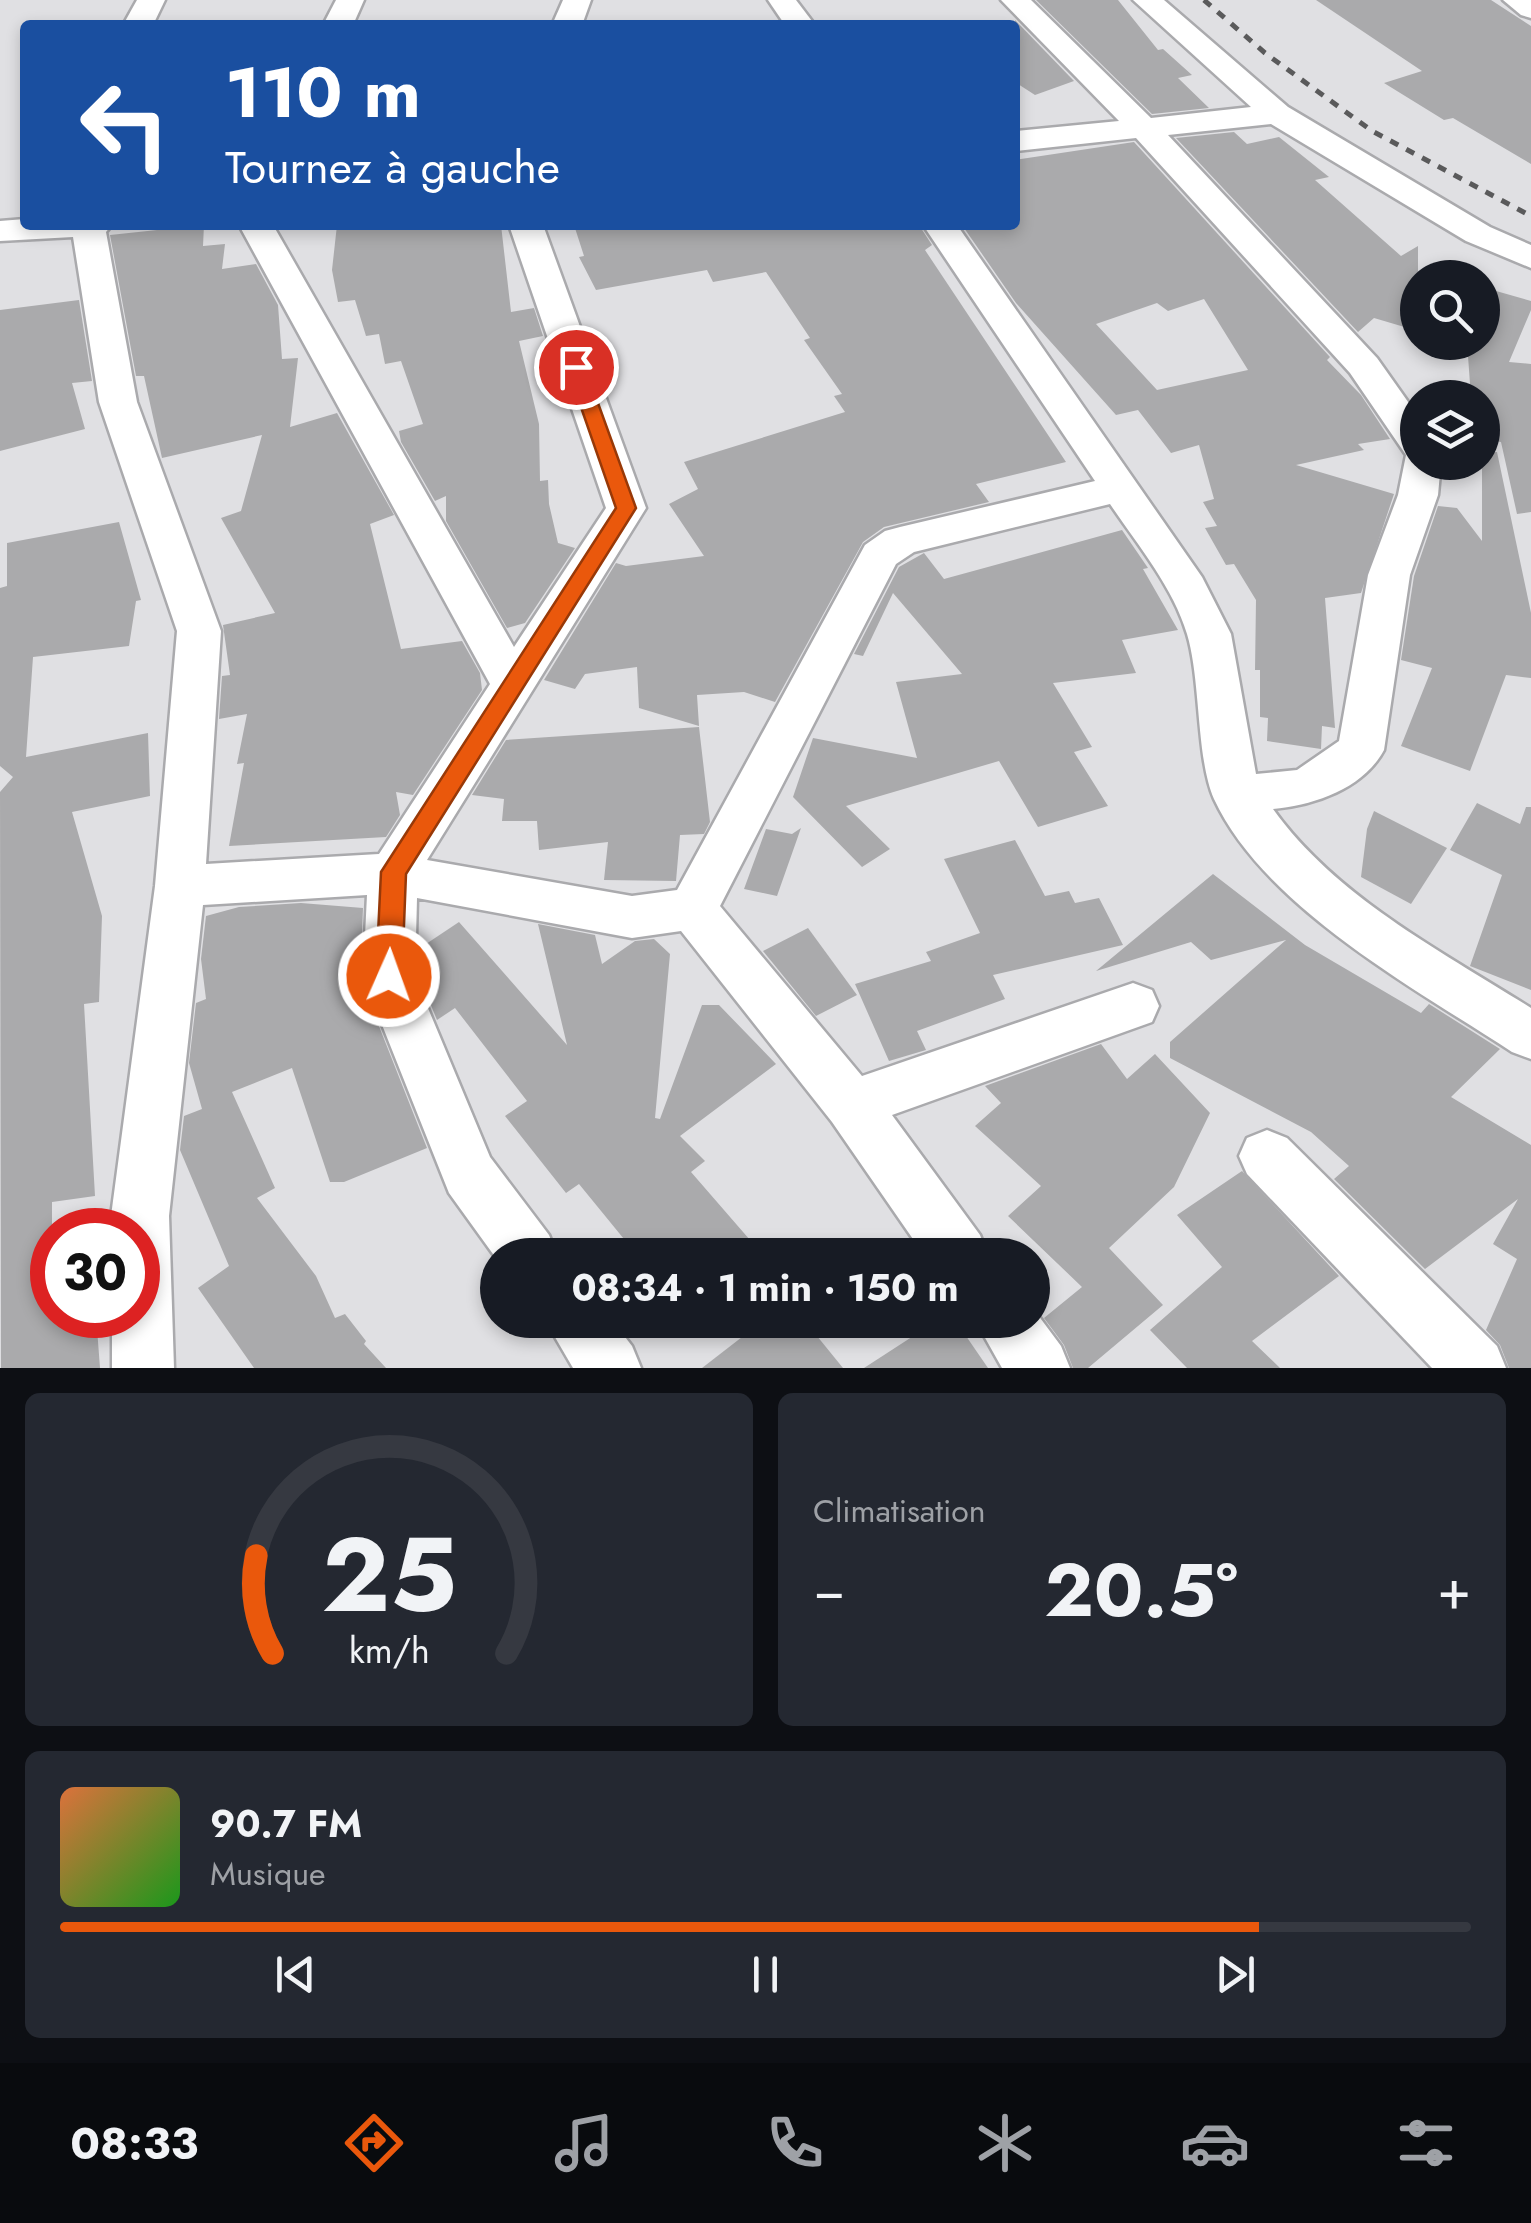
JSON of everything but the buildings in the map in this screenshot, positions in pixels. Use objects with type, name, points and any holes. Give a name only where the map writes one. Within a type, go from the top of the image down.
[{"type":"street","points":[[1015,0],[1144,128],[1364,366],[1400,419]]},
{"type":"street","points":[[1147,0],[1276,114],[1478,234],[1531,258]]},
{"type":"street","points":[[1517,0],[1531,9]]},
{"type":"street","points":[[1020,140],[1276,114]]},
{"type":"street","points":[[92,230],[118,402],[199,631],[180,886],[140,1216],[143,1368]]},
{"type":"street","points":[[259,230],[512,683]]},
{"type":"street","points":[[516,1238],[469,1174],[389,976],[394,872],[626,508],[528,230]]},
{"type":"street","points":[[943,230],[1181,578],[1209,634],[1236,795],[1278,855],[1367,930],[1531,1036]]},
{"type":"street","points":[[1236,795],[1308,787],[1360,750],[1389,575],[1418,495],[1419,480]]},
{"type":"street","points":[[693,908],[880,555],[900,541],[1120,488]]},
{"type":"street","points":[[180,886],[394,872],[632,917],[693,908]]},
{"type":"street","points":[[693,908],[852,1104],[947,1238]]},
{"type":"street","points":[[852,1104],[1133,1006]]},
{"type":"street","points":[[1267,1156],[1475,1368]]},
{"type":"street","points":[[588,1338],[610,1368]]},
{"type":"street","points":[[1017,1338],[1038,1368]]},
{"type":"railway","points":[[1204,0],[1265,53],[1372,131],[1531,216]]},
{"type":"route","points":[[389,976],[394,872],[626,508],[576,367]]}]
